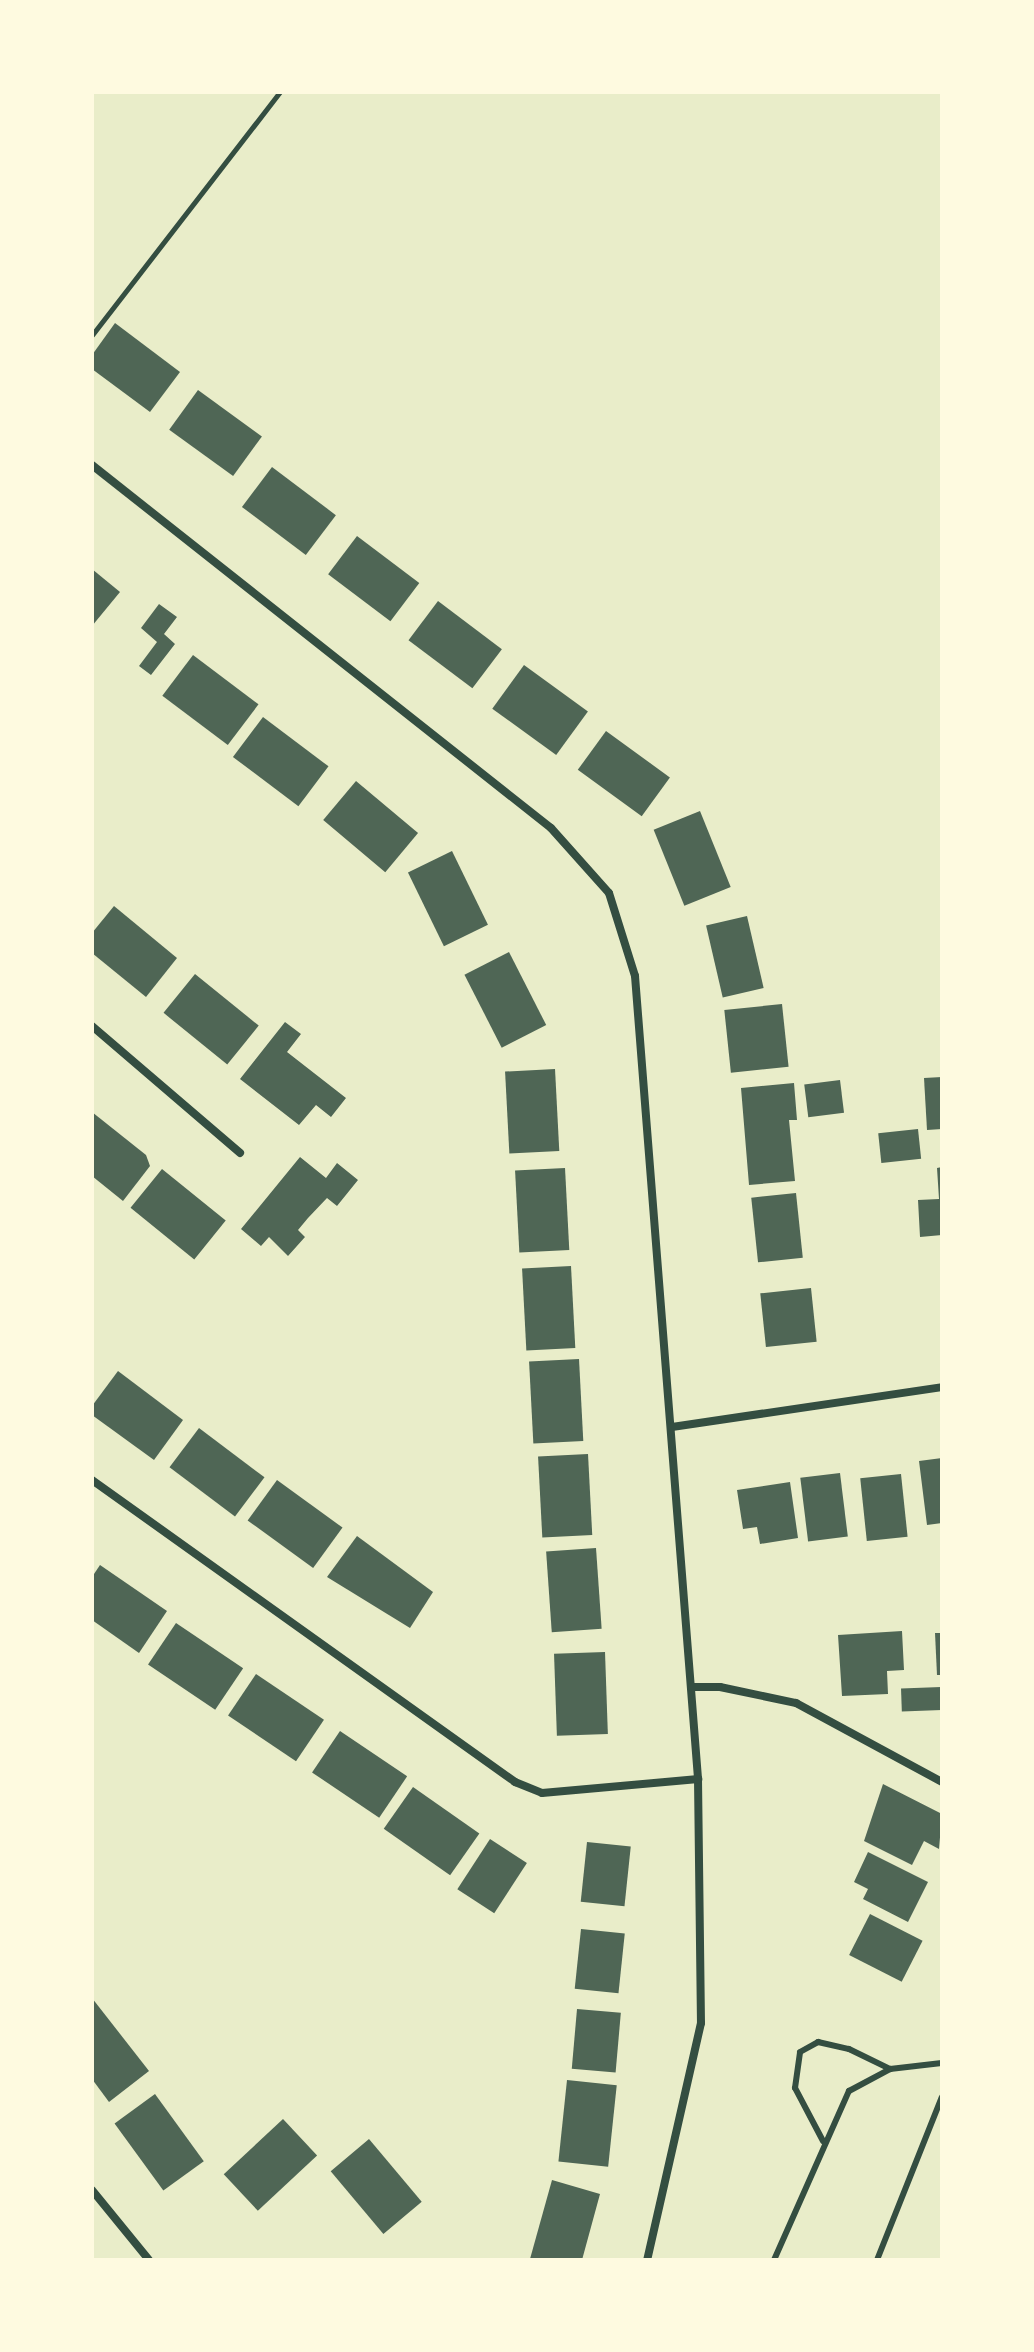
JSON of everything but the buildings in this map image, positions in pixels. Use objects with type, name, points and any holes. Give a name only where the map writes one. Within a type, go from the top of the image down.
[{"type":"street","points":[[92,465],[551,828],[609,893],[635,976],[698,1779],[701,2023],[647,2260]]},
{"type":"street","points":[[92,1026],[240,1153]]},
{"type":"street","points":[[672,1427],[942,1387]]},
{"type":"street","points":[[92,1480],[515,1782],[542,1793],[698,1779]]},
{"type":"street","points":[[692,1687],[720,1687],[796,1703],[942,1782]]},
{"type":"street","points":[[92,2190],[149,2260]]},
{"type":"lane","points":[[823,2141],[795,2088],[800,2052],[818,2042],[849,2049],[890,2069]]},
{"type":"lane","points":[[774,2260],[823,2141],[849,2091],[890,2069],[942,2063]]},
{"type":"lane","points":[[877,2260],[942,2097]]},
{"type":"path","points":[[92,335],[280,92]]}]
